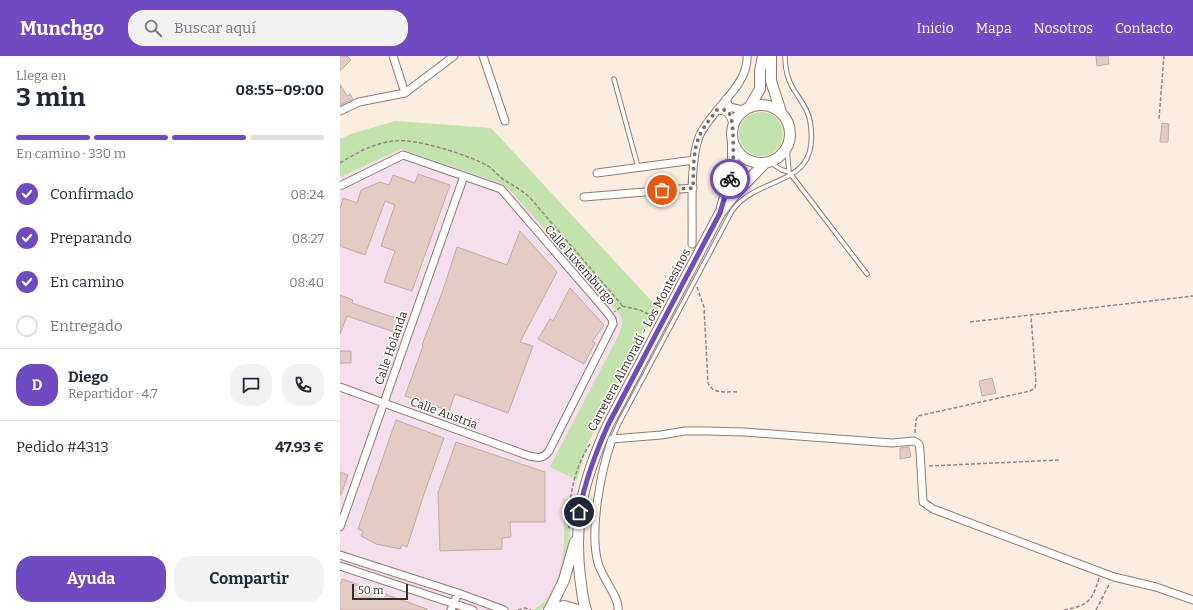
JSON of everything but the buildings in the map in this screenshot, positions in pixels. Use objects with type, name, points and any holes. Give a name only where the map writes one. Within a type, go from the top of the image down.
[{"type":"main road","points":[[763,56],[760,71],[760,89],[747,108],[735,120],[733,125],[733,143],[738,152],[745,158],[754,162],[767,162],[776,159],[787,149],[790,138],[790,126],[781,112],[770,81],[771,56]]},
{"type":"main road","points":[[747,108],[763,104],[776,108],[781,112]]},
{"type":"main road","name":"Carretera Almoradí - Los Montesinos","points":[[550,610],[564,580],[582,494],[593,457],[608,425],[720,213],[733,172],[733,143]]},
{"type":"main road","name":"Carretera Almoradí - Los Montesinos","points":[[720,213],[735,194],[767,162]]},
{"type":"main road","name":"Carretera Almoradí - Los Montesinos","points":[[574,530],[586,610]]},
{"type":"main road","points":[[550,610],[564,606],[578,610]]},
{"type":"street","points":[[393,56],[405,93]]},
{"type":"street","points":[[483,56],[504,121]]},
{"type":"street","points":[[692,244],[694,160],[701,132],[745,72],[747,66],[747,56]]},
{"type":"street","points":[[340,111],[359,102],[405,93],[450,57]]},
{"type":"street","points":[[726,99],[729,107],[747,108]]},
{"type":"street","points":[[717,110],[726,111],[729,113],[733,125]]},
{"type":"street","name":"Calle Luxemburgo","points":[[340,186],[403,155],[501,189],[609,314],[613,324],[611,330],[549,451],[546,456],[541,458]]},
{"type":"street","points":[[597,173],[694,160]]},
{"type":"street","name":"Calle Holanda","points":[[340,527],[464,176]]},
{"type":"street","points":[[584,197],[693,188]]},
{"type":"street","name":"Calle Austria","points":[[340,388],[529,456],[541,458]]},
{"type":"street","points":[[618,610],[616,599],[600,569],[595,546],[596,508],[612,439],[708,431],[760,433],[892,443],[914,441],[919,444],[923,502],[933,509],[1114,577],[1156,587],[1193,600]]},
{"type":"street","points":[[340,555],[458,593],[504,610]]},
{"type":"street","points":[[340,566],[452,607],[473,610]]},
{"type":"street","points":[[452,607],[458,593]]},
{"type":"lane","points":[[612,439],[619,423],[694,282],[738,204],[752,192],[790,174],[805,161],[811,149],[812,135],[810,119],[789,81],[785,56]]},
{"type":"lane","points":[[614,79],[638,167]]},
{"type":"lane","points":[[787,149],[790,174]]},
{"type":"lane","points":[[767,162],[790,174],[867,274]]},
{"type":"path","points":[[1159,119],[1164,56]]},
{"type":"path","points":[[340,163],[368,147],[394,141],[405,141],[424,144],[486,165],[503,179],[528,195],[622,306],[644,311],[663,322]]},
{"type":"path","points":[[694,282],[701,295],[704,307],[708,383],[710,388],[714,391],[737,392]]},
{"type":"path","points":[[970,322],[1193,296]]},
{"type":"path","points":[[609,314],[622,306]]},
{"type":"path","points":[[914,441],[916,420],[918,416],[1030,391],[1035,388],[1036,382],[1031,315]]},
{"type":"path","points":[[574,530],[570,499],[584,454],[590,443]]},
{"type":"path","points":[[921,466],[1059,460]]},
{"type":"path","points":[[1064,610],[1082,606],[1090,599],[1096,588],[1101,572]]},
{"type":"path","points":[[1096,610],[1114,577]]},
{"type":"path","points":[[518,610],[525,608],[531,610]]},
{"type":"shaded area","points":[[395,121],[491,128],[658,308],[588,445],[577,480],[569,550],[560,583],[540,610],[340,610],[340,139],[351,134]]},
{"type":"green space","points":[[761,112],[773,116],[779,122],[783,134],[779,146],[773,152],[761,156],[749,152],[743,146],[739,134],[743,122],[749,116]]},
{"type":"green space","points":[[395,121],[491,128],[658,308],[587,445],[577,480],[550,467],[620,332],[622,324],[621,316],[503,184],[401,149],[340,177],[340,139],[351,134]]},
{"type":"green space","points":[[564,499],[568,499],[573,504],[566,561],[549,604],[540,610],[534,610],[546,600],[558,577],[564,540]]},
{"type":"way so far","points":[[662,190],[693,188],[694,163],[698,139],[701,132],[717,110],[726,111],[732,118],[733,172],[730,179]]},
{"type":"route","points":[[579,512],[582,494],[593,457],[623,396],[720,213],[730,179]]}]
